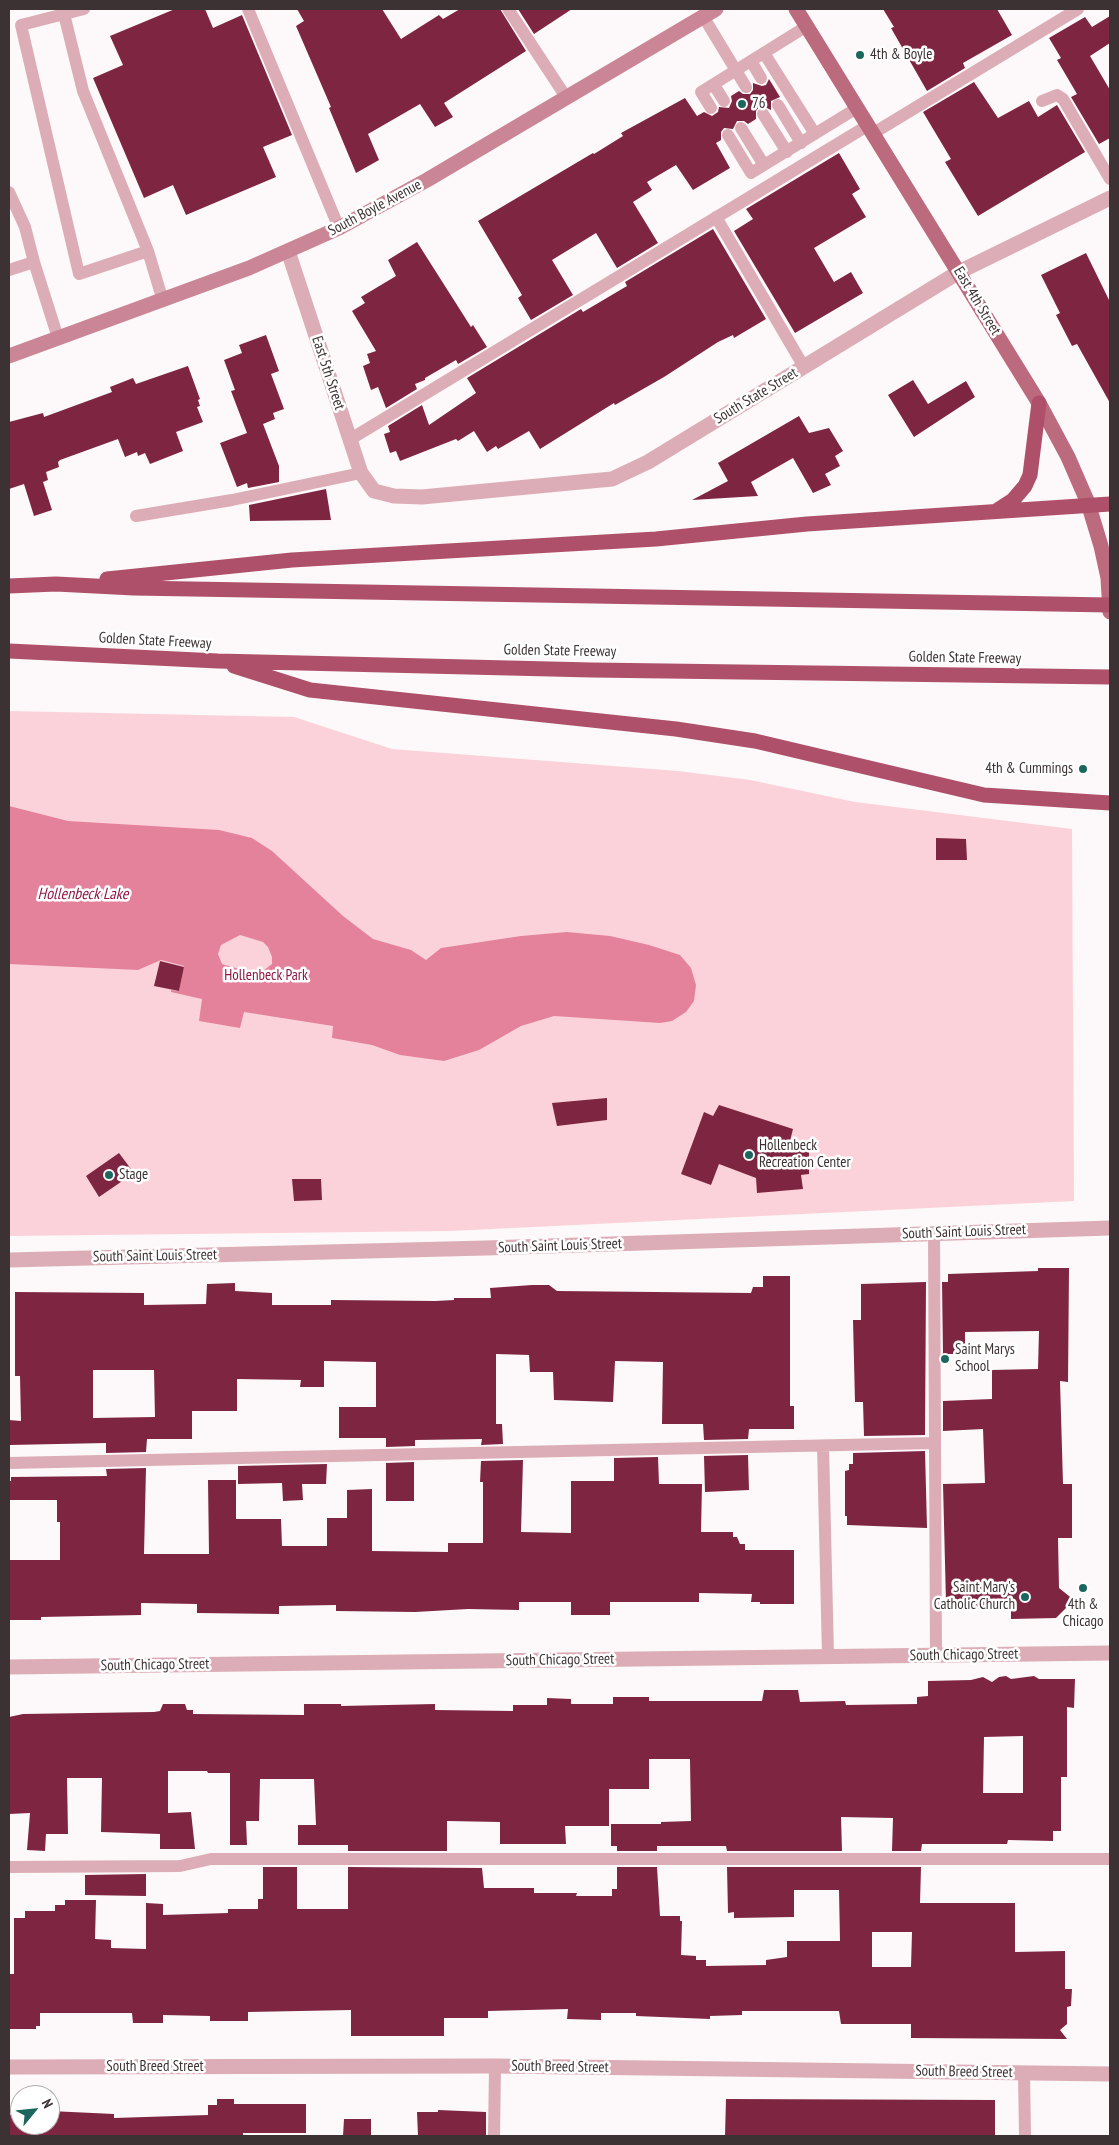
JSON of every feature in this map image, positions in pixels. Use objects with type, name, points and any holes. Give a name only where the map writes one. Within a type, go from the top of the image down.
[{"type":"highway","points":[[994,513],[1013,500],[1025,486],[1030,475],[1039,403]]},
{"type":"highway","points":[[9,586],[56,584],[292,560],[656,539],[808,524],[994,513],[1088,503],[1110,504]]},
{"type":"highway","points":[[56,584],[134,588],[1110,605]]},
{"type":"highway","name":"Golden State Freeway","points":[[9,651],[218,661],[592,670],[1110,677]]},
{"type":"highway","points":[[218,661],[310,690],[676,729],[754,741],[984,795],[1110,803]]},
{"type":"main road","name":"East 4th Street","points":[[796,9],[1039,403],[1068,457],[1088,503],[1101,546],[1108,578],[1110,612]]},
{"type":"main road","name":"South Boyle Avenue","points":[[9,356],[163,301],[288,251],[339,228],[427,180],[710,13]]},
{"type":"street","name":"South State Street","points":[[374,491],[394,496],[422,497],[612,479],[648,462],[959,272],[1110,198]]},
{"type":"street","name":"East 5th Street","points":[[288,251],[349,440],[361,473],[374,491]]},
{"type":"street","name":"South Saint Louis Street","points":[[9,1260],[496,1248],[1110,1228]]},
{"type":"street","name":"South Chicago Street","points":[[9,1667],[1110,1652]]},
{"type":"street","name":"South Breed Street","points":[[9,2067],[495,2066],[1110,2074]]},
{"type":"lane","points":[[84,9],[21,25],[79,274],[148,251]]},
{"type":"lane","points":[[248,9],[339,228]]},
{"type":"lane","points":[[508,9],[566,97]]},
{"type":"lane","points":[[349,440],[716,217],[1078,9]]},
{"type":"lane","points":[[710,13],[735,71],[746,87]]},
{"type":"lane","points":[[64,14],[84,91],[148,251],[163,301]]},
{"type":"lane","points":[[711,108],[701,92],[807,26]]},
{"type":"lane","points":[[764,53],[815,134]]},
{"type":"lane","points":[[751,61],[761,78]]},
{"type":"lane","points":[[714,85],[724,100]]},
{"type":"lane","points":[[1042,100],[1057,95],[1062,99],[1110,179]]},
{"type":"lane","points":[[778,105],[801,143]]},
{"type":"lane","points":[[728,135],[751,174],[857,108]]},
{"type":"lane","points":[[763,114],[787,152]]},
{"type":"lane","points":[[741,128],[764,165]]},
{"type":"lane","points":[[9,192],[25,227],[58,338]]},
{"type":"lane","points":[[716,217],[804,366]]},
{"type":"lane","points":[[9,270],[34,262]]},
{"type":"lane","points":[[136,516],[232,500],[361,473]]},
{"type":"lane","points":[[934,1233],[936,1655]]},
{"type":"lane","points":[[9,1463],[935,1443]]},
{"type":"lane","points":[[823,1446],[828,1656]]},
{"type":"lane","points":[[9,1867],[180,1866],[211,1859],[1110,1859]]},
{"type":"lane","points":[[494,2136],[495,2066]]},
{"type":"lane","points":[[1024,2073],[1025,2136]]},
{"type":"green space","name":"Hollenbeck Park","points":[[9,711],[294,717],[392,749],[678,771],[750,780],[855,802],[1072,829],[1074,1201],[450,1231],[9,1236]]},
{"type":"water","name":"Hollenbeck Lake","points":[[9,806],[68,821],[219,830],[252,838],[272,851],[343,916],[373,939],[411,950],[426,960],[441,948],[521,936],[567,932],[610,936],[649,945],[680,955],[691,968],[696,985],[694,1001],[686,1012],[672,1021],[660,1023],[554,1016],[521,1026],[479,1050],[444,1061],[400,1055],[372,1045],[332,1038],[333,1026],[244,1012],[240,1028],[199,1021],[202,999],[171,992],[171,990],[179,991],[184,966],[161,960],[138,970],[9,964]],"holes":[[[240,935],[263,942],[268,947],[272,957],[272,964],[263,971],[253,973],[222,964],[218,954],[221,945]]]},
{"type":"building","points":[[175,9],[205,9],[213,28],[242,15],[292,135],[263,147],[276,177],[186,215],[173,185],[144,198],[93,78],[123,65],[110,36]]},
{"type":"building","points":[[297,9],[382,9],[401,39],[439,15],[443,19],[460,9],[500,9],[526,51],[444,103],[453,117],[435,127],[420,104],[368,134],[379,160],[356,173],[329,108],[331,107],[296,26],[304,21]]},
{"type":"building","points":[[518,9],[572,9],[534,34]]},
{"type":"building","points":[[883,9],[997,9],[1012,35],[963,63],[965,68],[927,91],[891,28],[894,27]]},
{"type":"building","points":[[1110,16],[1110,43],[1090,56],[1110,90],[1110,138],[1099,144],[1071,97],[1077,94],[1057,60],[1061,58],[1049,38],[1085,17],[1092,27]]},
{"type":"building","points":[[769,79],[780,97],[771,101],[771,110],[763,106],[759,107],[756,111],[756,119],[748,124],[744,121],[737,121],[733,129],[724,128],[721,132],[721,140],[716,143],[730,168],[693,190],[676,165],[647,182],[652,190],[633,202],[658,243],[617,268],[596,233],[552,260],[573,295],[531,320],[518,298],[522,295],[478,221],[594,154],[623,136],[621,133],[685,98],[697,116],[704,112],[712,116],[718,112],[719,107],[729,108],[732,101],[731,96],[739,91],[743,94],[750,94],[753,90],[753,83],[762,86],[766,85]]},
{"type":"building","points":[[974,82],[998,118],[1029,101],[1038,117],[1057,105],[1085,152],[978,216],[945,162],[951,159],[923,112]]},
{"type":"building","points":[[839,153],[860,189],[852,194],[866,217],[814,248],[834,282],[851,272],[863,293],[795,333],[734,231],[753,219],[746,209]]},
{"type":"building","points":[[713,229],[766,319],[734,338],[733,335],[718,342],[664,377],[615,405],[614,403],[540,449],[529,431],[498,449],[496,446],[487,452],[474,431],[458,441],[456,439],[400,461],[396,451],[390,453],[384,434],[390,432],[388,426],[422,405],[429,425],[476,393],[467,378],[581,309],[583,312],[627,286],[625,282]]},
{"type":"building","points":[[417,242],[471,327],[473,325],[487,347],[458,364],[456,360],[425,378],[425,380],[415,384],[417,389],[386,408],[378,387],[371,390],[363,366],[370,363],[367,354],[376,351],[352,311],[365,303],[361,297],[396,276],[388,260]]},
{"type":"building","points":[[1086,253],[1110,302],[1110,403],[1077,344],[1072,346],[1056,315],[1060,313],[1041,275]]},
{"type":"building","points":[[266,335],[279,371],[271,374],[284,409],[273,413],[275,419],[263,424],[279,466],[279,482],[248,488],[247,483],[237,487],[220,443],[247,433],[231,391],[235,390],[224,360],[242,353],[239,345]]},
{"type":"building","points":[[188,366],[200,399],[198,400],[200,406],[197,407],[203,422],[176,432],[183,451],[150,464],[145,453],[138,456],[137,452],[125,457],[118,439],[60,460],[58,462],[59,467],[46,472],[48,480],[43,482],[52,510],[34,516],[24,484],[9,489],[9,422],[43,413],[44,417],[112,392],[110,387],[133,378],[136,384]]},
{"type":"building","points":[[913,380],[928,404],[966,381],[975,397],[914,437],[888,395]]},
{"type":"building","points":[[799,416],[809,433],[829,428],[843,451],[835,456],[840,466],[825,474],[831,485],[813,493],[793,458],[751,482],[758,496],[692,500],[728,481],[718,463]]},
{"type":"building","points":[[326,489],[331,520],[250,521],[249,505]]},
{"type":"building","points":[[936,838],[966,839],[967,860],[936,860]]},
{"type":"building","points":[[160,961],[184,967],[179,991],[154,986]]},
{"type":"building","points":[[607,1098],[607,1120],[557,1126],[552,1103]]},
{"type":"building","name":"Hollenbeck Recreation Center","points":[[719,1105],[793,1129],[790,1141],[809,1146],[809,1174],[801,1175],[803,1189],[757,1193],[756,1178],[719,1164],[711,1185],[681,1174],[704,1112],[713,1116]]},
{"type":"building","name":"Stage","points":[[119,1153],[134,1173],[99,1197],[86,1176]]},
{"type":"building","points":[[292,1179],[321,1179],[322,1200],[294,1201]]},
{"type":"building","points":[[1038,1268],[1069,1268],[1068,1382],[1060,1381],[1063,1484],[1072,1484],[1072,1538],[1058,1538],[1059,1588],[1074,1600],[1056,1618],[1011,1619],[1011,1609],[954,1609],[948,1607],[946,1602],[943,1484],[985,1483],[983,1429],[943,1431],[943,1401],[992,1399],[992,1370],[1038,1369],[1039,1331],[965,1332],[965,1354],[943,1354],[942,1282],[948,1282],[948,1274],[1038,1271]]},
{"type":"building","points":[[763,1276],[790,1276],[790,1406],[794,1406],[794,1429],[749,1429],[748,1439],[704,1440],[703,1424],[662,1424],[663,1362],[615,1361],[613,1402],[554,1400],[553,1372],[530,1372],[529,1355],[496,1354],[496,1424],[502,1424],[503,1444],[481,1445],[482,1439],[415,1440],[415,1446],[386,1447],[386,1438],[339,1438],[339,1407],[376,1407],[376,1362],[324,1361],[324,1387],[300,1387],[301,1380],[237,1379],[237,1411],[192,1411],[192,1439],[147,1439],[146,1452],[106,1453],[106,1443],[9,1445],[9,1420],[21,1421],[20,1376],[15,1376],[15,1292],[144,1293],[144,1305],[206,1304],[207,1284],[235,1283],[235,1291],[272,1293],[272,1305],[331,1305],[331,1300],[435,1301],[454,1300],[454,1298],[491,1298],[490,1288],[532,1285],[549,1285],[557,1291],[751,1293],[753,1287],[763,1287]],"holes":[[[93,1370],[154,1370],[155,1417],[93,1418]]]},
{"type":"building","points":[[926,1282],[925,1435],[864,1436],[863,1402],[855,1402],[853,1320],[861,1320],[861,1284]]},
{"type":"building","points":[[925,1451],[927,1528],[847,1525],[847,1516],[845,1516],[845,1471],[849,1470],[849,1464],[853,1464],[853,1453]]},
{"type":"building","points":[[748,1455],[749,1490],[705,1492],[704,1456]]},
{"type":"building","points":[[658,1457],[659,1484],[702,1484],[701,1532],[733,1532],[733,1537],[737,1537],[740,1544],[745,1544],[745,1550],[794,1550],[794,1604],[760,1604],[760,1602],[751,1602],[752,1594],[699,1593],[699,1602],[610,1602],[610,1615],[571,1615],[571,1602],[519,1602],[519,1610],[468,1609],[415,1612],[336,1611],[336,1605],[279,1606],[279,1614],[197,1613],[197,1604],[141,1603],[141,1615],[41,1617],[41,1620],[9,1620],[9,1560],[60,1560],[60,1522],[57,1522],[57,1500],[9,1500],[9,1481],[11,1481],[11,1477],[107,1476],[106,1469],[146,1468],[144,1554],[209,1554],[208,1480],[236,1480],[236,1519],[281,1519],[282,1546],[327,1546],[327,1518],[347,1518],[347,1490],[372,1489],[372,1551],[448,1552],[448,1543],[483,1543],[483,1482],[480,1482],[481,1461],[523,1460],[521,1532],[571,1533],[571,1481],[614,1481],[614,1458]]},
{"type":"building","points":[[414,1462],[414,1501],[386,1501],[386,1463]]},
{"type":"building","points":[[327,1464],[326,1484],[302,1484],[303,1500],[283,1501],[282,1483],[238,1484],[238,1466]]},
{"type":"building","points":[[1006,1676],[1011,1679],[1034,1676],[1039,1679],[1075,1679],[1074,1708],[1067,1707],[1067,1777],[1061,1777],[1061,1831],[1053,1831],[1053,1841],[1008,1840],[1007,1844],[922,1844],[921,1851],[892,1851],[893,1818],[841,1817],[842,1851],[727,1851],[726,1846],[657,1846],[657,1851],[617,1851],[617,1846],[611,1846],[611,1824],[661,1824],[661,1822],[691,1821],[690,1759],[649,1759],[649,1789],[609,1789],[609,1826],[565,1826],[566,1844],[500,1844],[500,1822],[447,1821],[447,1851],[348,1851],[348,1845],[298,1845],[298,1825],[316,1825],[314,1779],[260,1779],[259,1821],[246,1821],[247,1845],[230,1845],[230,1773],[208,1773],[207,1771],[168,1771],[168,1813],[191,1812],[195,1849],[160,1849],[160,1834],[101,1832],[102,1778],[67,1778],[68,1834],[46,1834],[45,1851],[27,1850],[30,1813],[9,1814],[9,1717],[23,1714],[154,1712],[160,1711],[163,1704],[185,1704],[187,1710],[193,1710],[193,1714],[304,1715],[304,1704],[341,1704],[341,1706],[435,1704],[435,1710],[513,1711],[513,1705],[547,1705],[547,1698],[571,1699],[571,1704],[613,1704],[613,1697],[649,1697],[649,1701],[762,1701],[764,1690],[798,1690],[800,1702],[845,1701],[846,1705],[917,1704],[917,1697],[928,1696],[928,1681],[971,1680],[983,1677],[992,1682],[999,1677]],"holes":[[[1023,1736],[1023,1793],[983,1793],[984,1737]]]},
{"type":"building","points":[[263,1867],[297,1867],[297,1909],[348,1909],[348,1867],[482,1868],[484,1888],[534,1888],[534,1893],[577,1893],[576,1896],[612,1896],[612,1889],[617,1889],[617,1867],[657,1867],[660,1916],[680,1916],[680,1921],[682,1921],[681,1955],[696,1956],[696,1960],[706,1960],[706,1966],[766,1965],[766,1960],[787,1957],[787,1941],[840,1941],[839,1890],[794,1890],[794,1917],[734,1918],[734,1912],[728,1913],[727,1867],[921,1867],[920,1903],[1015,1903],[1015,1952],[1065,1951],[1065,1989],[1072,1989],[1071,2006],[1067,2007],[1067,2024],[1060,2030],[1067,2039],[911,2038],[911,2024],[841,2024],[839,2011],[742,2011],[742,2015],[710,2016],[710,2019],[636,2016],[636,2013],[601,2013],[601,2020],[567,2019],[568,2009],[488,2011],[488,2018],[444,2018],[444,2036],[351,2036],[351,2010],[248,2012],[248,2021],[210,2021],[210,2016],[163,2015],[163,2023],[133,2023],[132,2013],[40,2013],[40,2026],[36,2026],[36,2029],[9,2029],[9,1974],[14,1974],[14,1918],[25,1918],[25,1911],[55,1911],[55,1905],[65,1905],[65,1900],[96,1900],[95,1939],[111,1940],[111,1948],[146,1949],[146,1903],[163,1904],[163,1915],[228,1913],[228,1909],[258,1909],[258,1899],[263,1899]],"holes":[[[872,1932],[912,1932],[911,1967],[872,1967]]]},
{"type":"building","points":[[146,1874],[146,1896],[85,1895],[85,1875]]},
{"type":"building","points":[[217,2099],[234,2099],[234,2104],[306,2104],[306,2133],[243,2133],[243,2136],[9,2136],[9,2115],[10,2135],[60,2135],[60,2111],[114,2114],[114,2118],[208,2115],[208,2105],[217,2105]]},
{"type":"building","points":[[726,2099],[995,2100],[995,2136],[725,2136]]},
{"type":"building","points":[[438,2110],[486,2112],[486,2136],[418,2136],[417,2112],[438,2112]]},
{"type":"building","points":[[344,2119],[371,2119],[371,2136],[343,2136]]},
{"type":"place","name":"4th & Boyle","points":[[860,55]]},
{"type":"place","name":"76","points":[[742,104]]},
{"type":"place","name":"4th & Cummings","points":[[1083,769]]},
{"type":"place","name":"Hollenbeck Recreation Center","points":[[749,1155]]},
{"type":"place","name":"Stage","points":[[109,1175]]},
{"type":"place","name":"Saint Marys School","points":[[945,1359]]},
{"type":"place","name":"4th & Chicago","points":[[1083,1588]]},
{"type":"place","name":"Saint Mary's Catholic Church","points":[[1025,1597]]}]
